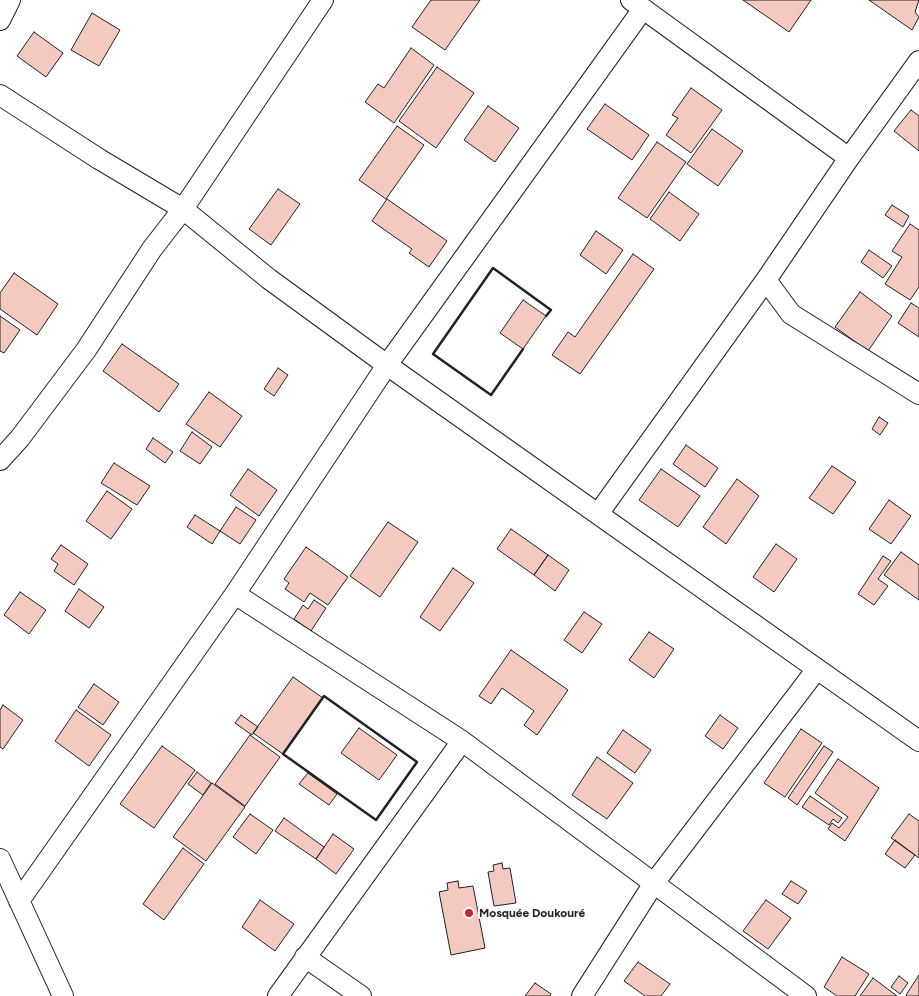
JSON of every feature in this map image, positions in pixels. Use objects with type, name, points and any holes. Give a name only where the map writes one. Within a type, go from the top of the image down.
[{"type":"street","points":[[0,20],[10,0]]},
{"type":"street","points":[[0,460],[20,438],[86,350],[152,249],[183,210],[323,0]]},
{"type":"street","points":[[19,900],[235,594],[387,366],[637,4],[849,158]]},
{"type":"street","points":[[598,514],[766,280],[849,158],[919,61]]},
{"type":"street","points":[[0,95],[183,210],[269,279],[387,366],[919,741]]},
{"type":"street","points":[[766,280],[791,314],[919,394]]},
{"type":"street","points":[[235,594],[462,741],[806,996]]},
{"type":"street","points":[[582,996],[654,883],[817,669]]},
{"type":"street","points":[[278,996],[462,741]]},
{"type":"street","points":[[0,859],[63,996]]},
{"type":"street","points":[[305,957],[361,996]]},
{"type":"building","points":[[431,0],[480,0],[445,50],[412,27]]},
{"type":"building","points":[[743,0],[811,0],[789,32]]},
{"type":"building","points":[[869,0],[919,0],[915,12],[919,17],[912,30]]},
{"type":"building","points":[[92,13],[120,30],[99,66],[71,50]]},
{"type":"building","points":[[34,32],[63,53],[46,77],[17,56]]},
{"type":"building","points":[[411,48],[434,65],[394,123],[365,102],[378,84],[384,88]]},
{"type":"building","points":[[437,67],[474,93],[436,148],[399,121]]},
{"type":"building","points":[[691,88],[722,110],[691,153],[666,135],[678,118],[672,115]]},
{"type":"building","points":[[605,104],[649,135],[632,160],[587,129]]},
{"type":"building","points":[[488,106],[519,128],[495,162],[464,140]]},
{"type":"building","points":[[911,110],[919,116],[919,151],[894,131]]},
{"type":"building","points":[[397,126],[424,145],[386,199],[359,180]]},
{"type":"building","points":[[712,129],[743,151],[718,186],[687,164]]},
{"type":"building","points":[[657,142],[686,162],[647,218],[618,198]]},
{"type":"building","points":[[278,189],[300,204],[271,245],[249,229]]},
{"type":"building","points":[[669,192],[699,214],[680,241],[650,219]]},
{"type":"building","points":[[387,199],[447,241],[429,267],[409,253],[412,249],[372,221]]},
{"type":"building","points":[[892,205],[909,216],[903,227],[885,215]]},
{"type":"building","points":[[910,224],[919,230],[919,287],[910,300],[885,284],[902,257],[892,251]]},
{"type":"building","points":[[596,231],[623,250],[606,274],[580,255]]},
{"type":"building","points":[[869,250],[892,266],[883,278],[861,262]]},
{"type":"building","points":[[633,254],[654,269],[580,374],[552,355],[568,332],[575,337]]},
{"type":"building","points":[[14,273],[58,304],[37,335],[0,309],[0,293]]},
{"type":"building","points":[[860,292],[892,316],[868,351],[835,327]]},
{"type":"building","points":[[523,300],[546,316],[523,349],[500,333]]},
{"type":"building","points":[[911,303],[919,308],[919,337],[898,323]]},
{"type":"building","points":[[0,316],[20,330],[4,353],[0,351]]},
{"type":"building","points":[[122,344],[179,384],[159,412],[103,371]]},
{"type":"building","points":[[278,368],[288,375],[274,396],[264,389]]},
{"type":"building","points":[[209,392],[242,416],[220,447],[186,424]]},
{"type":"building","points":[[879,417],[888,423],[880,435],[872,429]]},
{"type":"building","points":[[192,432],[212,447],[200,464],[180,451]]},
{"type":"building","points":[[153,438],[173,452],[165,463],[146,449]]},
{"type":"building","points":[[686,445],[718,468],[705,487],[673,464]]},
{"type":"building","points":[[114,463],[150,486],[137,505],[101,483]]},
{"type":"building","points":[[832,466],[856,482],[833,514],[809,498]]},
{"type":"building","points":[[248,469],[277,490],[259,516],[230,495]]},
{"type":"building","points":[[661,469],[700,496],[678,527],[639,500]]},
{"type":"building","points":[[737,479],[759,496],[726,544],[703,527]]},
{"type":"building","points":[[107,491],[132,509],[111,539],[86,521]]},
{"type":"building","points":[[889,500],[911,516],[891,544],[869,529]]},
{"type":"building","points":[[236,507],[256,520],[240,544],[220,531]]},
{"type":"building","points":[[195,515],[220,531],[212,544],[187,527]]},
{"type":"building","points":[[388,522],[418,542],[380,597],[350,576]]},
{"type":"building","points":[[511,529],[548,555],[534,575],[497,549]]},
{"type":"building","points":[[776,544],[797,559],[774,592],[753,577]]},
{"type":"building","points":[[61,545],[88,564],[74,585],[54,571],[58,564],[51,559]]},
{"type":"building","points":[[306,547],[348,577],[328,605],[310,593],[304,602],[285,589],[289,583],[284,579]]},
{"type":"building","points":[[901,552],[919,565],[919,600],[884,575]]},
{"type":"building","points":[[548,555],[569,570],[555,591],[534,575]]},
{"type":"building","points":[[883,556],[891,561],[878,579],[888,586],[874,605],[858,594]]},
{"type":"building","points":[[453,568],[474,583],[440,631],[420,617]]},
{"type":"building","points":[[79,589],[104,607],[89,628],[65,611]]},
{"type":"building","points":[[20,592],[46,610],[29,634],[4,615]]},
{"type":"building","points":[[314,600],[326,608],[311,631],[294,619],[303,605],[308,609]]},
{"type":"building","points":[[584,612],[602,624],[582,653],[564,640]]},
{"type":"building","points":[[649,632],[674,649],[654,678],[629,660]]},
{"type":"building","points":[[511,650],[568,690],[537,735],[524,725],[534,711],[502,688],[491,704],[479,696]]},
{"type":"building","points":[[293,677],[323,698],[283,754],[253,733]]},
{"type":"building","points":[[94,684],[119,702],[103,725],[78,707]]},
{"type":"building","points":[[3,705],[23,720],[3,749],[0,747],[0,710]]},
{"type":"building","points":[[76,710],[111,735],[89,766],[55,741]]},
{"type":"building","points":[[241,715],[258,727],[252,735],[235,723]]},
{"type":"building","points":[[720,715],[738,728],[723,749],[705,736]]},
{"type":"building","points":[[359,728],[397,755],[379,780],[341,753]]},
{"type":"building","points":[[801,729],[822,743],[785,797],[764,783]]},
{"type":"building","points":[[623,730],[651,750],[635,773],[607,753]]},
{"type":"building","points":[[250,735],[280,757],[245,806],[215,784]]},
{"type":"building","points":[[162,746],[195,770],[154,828],[120,804]]},
{"type":"building","points":[[824,746],[833,752],[797,805],[788,798]]},
{"type":"building","points":[[597,757],[633,783],[607,819],[572,795]]},
{"type":"building","points":[[838,759],[879,788],[845,841],[828,829],[832,823],[839,828],[848,817],[815,793]]},
{"type":"building","points":[[197,772],[211,783],[203,795],[188,784]]},
{"type":"building","points":[[308,773],[337,794],[329,805],[299,784]]},
{"type":"building","points":[[212,783],[245,807],[206,861],[173,837]]},
{"type":"building","points":[[810,796],[842,818],[838,823],[833,819],[829,825],[802,807]]},
{"type":"building","points":[[250,814],[273,830],[256,854],[233,837]]},
{"type":"building","points":[[909,814],[919,821],[919,858],[891,838]]},
{"type":"building","points":[[284,818],[324,847],[316,859],[275,831]]},
{"type":"building","points":[[333,834],[354,849],[336,874],[316,859]]},
{"type":"building","points":[[895,840],[915,855],[905,868],[885,854]]},
{"type":"building","points":[[183,848],[204,864],[164,920],[143,904]]},
{"type":"building","points":[[502,863],[503,869],[510,868],[516,903],[494,906],[488,872],[494,871],[493,865]]},
{"type":"building","points":[[458,881],[459,888],[473,886],[485,948],[451,955],[439,892],[448,890],[447,883]]},
{"type":"building","points":[[791,881],[807,891],[798,904],[782,894]]},
{"type":"building","points":[[260,900],[294,924],[275,951],[242,927]]},
{"type":"building","points":[[766,900],[791,918],[768,949],[743,931]]},
{"type":"building","points":[[842,957],[869,974],[855,996],[837,996],[824,987]]},
{"type":"building","points":[[638,962],[670,984],[661,996],[645,996],[624,981]]},
{"type":"building","points":[[919,975],[919,996],[907,996],[906,995]]},
{"type":"building","points":[[899,976],[908,983],[900,994],[891,987]]},
{"type":"building","points":[[873,978],[897,996],[860,996]]},
{"type":"building","points":[[535,983],[551,994],[550,996],[525,996]]},
{"type":"wall","points":[[523,349],[491,395],[433,354],[493,268],[551,310],[546,316]]},
{"type":"wall","points":[[324,696],[417,762],[376,820],[283,754],[324,696]]},
{"type":"place","name":"Mosquée Doukouré","points":[[469,913]]}]
